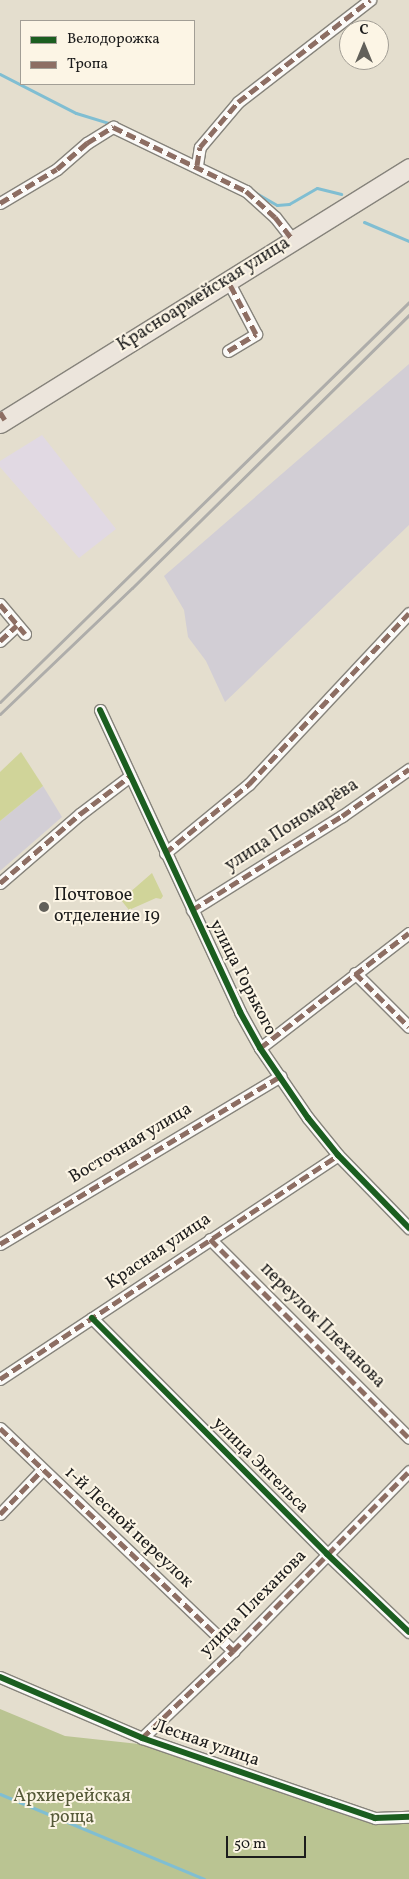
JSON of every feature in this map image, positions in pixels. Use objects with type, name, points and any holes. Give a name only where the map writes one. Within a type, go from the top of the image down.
[{"type":"main road","name":"Красноармейская улица","points":[[2,418],[228,281],[409,168]]},
{"type":"street","points":[[197,165],[200,147],[238,102],[370,0]]},
{"type":"street","points":[[0,203],[51,173],[87,143],[113,127],[197,165],[246,191],[275,217],[293,240]]},
{"type":"street","points":[[228,281],[256,334],[228,351]]},
{"type":"street","points":[[0,604],[21,630],[0,641]]},
{"type":"street","points":[[165,853],[249,784],[409,613]]},
{"type":"street","name":"улица Горького","points":[[100,710],[240,1012],[260,1048],[308,1118],[338,1156],[409,1228]]},
{"type":"street","name":"улица Пономарёва","points":[[192,910],[342,816],[409,769]]},
{"type":"street","points":[[0,883],[80,814],[130,776]]},
{"type":"street","points":[[260,1048],[409,933]]},
{"type":"street","points":[[355,973],[409,1027]]},
{"type":"street","name":"Восточная улица","points":[[0,1244],[281,1076]]},
{"type":"street","name":"Красная улица","points":[[0,1379],[338,1156]]},
{"type":"street","name":"переулок Плеханова","points":[[210,1239],[409,1438]]},
{"type":"street","name":"улица Энгельса","points":[[92,1318],[327,1554],[409,1632]]},
{"type":"street","name":"1-й Лесной переулок","points":[[0,1428],[233,1651]]},
{"type":"street","points":[[0,1514],[42,1470]]},
{"type":"street","name":"улица Плеханова","points":[[142,1738],[233,1651],[409,1470]]},
{"type":"street","name":"Лесная улица","points":[[0,1677],[142,1738],[376,1818],[409,1817]]},
{"type":"shaded area","points":[[409,364],[409,525],[225,702],[206,661],[188,637],[184,610],[164,576]]},
{"type":"shaded area","points":[[42,435],[116,529],[79,558],[0,467],[0,461]]},
{"type":"shaded area","points":[[43,786],[62,817],[0,871],[0,821]]},
{"type":"green space","points":[[21,752],[43,786],[0,821],[0,772]]},
{"type":"green space","points":[[152,873],[163,896],[161,899],[156,898],[129,910],[121,900]]},
{"type":"green space","name":"Архиерейская роща","points":[[0,1709],[65,1736],[148,1745],[379,1825],[409,1821],[409,1879],[0,1879]]},
{"type":"waterway","points":[[0,74],[20,84]]},
{"type":"waterway","points":[[21,85],[76,113],[112,124]]},
{"type":"waterway","points":[[256,193],[277,205],[289,204],[317,188],[341,194]]},
{"type":"waterway","points":[[364,222],[409,241]]},
{"type":"waterway","points":[[0,1794],[204,1879]]},
{"type":"railway","points":[[0,702],[409,302]]},
{"type":"railway","points":[[0,714],[132,588],[409,315]]},
{"type":"marked path","points":[[197,165],[200,147],[238,102],[370,0]]},
{"type":"marked path","points":[[0,203],[57,169],[87,143],[113,127],[246,191],[275,217],[293,240]]},
{"type":"marked path","points":[[228,281],[256,334],[228,351]]},
{"type":"marked path","points":[[0,412],[5,420]]},
{"type":"marked path","points":[[0,604],[25,634]]},
{"type":"marked path","points":[[165,853],[249,784],[409,613]]},
{"type":"marked path","points":[[0,641],[17,625]]},
{"type":"marked path","points":[[192,910],[342,816],[409,769]]},
{"type":"marked path","points":[[0,883],[80,814],[130,776]]},
{"type":"marked path","points":[[260,1048],[409,933]]},
{"type":"marked path","points":[[355,973],[409,1027]]},
{"type":"marked path","points":[[0,1244],[281,1076]]},
{"type":"marked path","points":[[0,1379],[338,1155]]},
{"type":"marked path","points":[[210,1239],[409,1438]]},
{"type":"marked path","points":[[0,1428],[233,1651]]},
{"type":"marked path","points":[[0,1514],[42,1470]]},
{"type":"marked path","points":[[142,1738],[233,1651],[409,1471]]},
{"type":"cycle path","points":[[100,710],[240,1012],[260,1048],[308,1118],[338,1155],[409,1228]]},
{"type":"cycle path","points":[[92,1318],[327,1554],[409,1632]]},
{"type":"cycle path","points":[[0,1677],[142,1738],[328,1802],[375,1818],[409,1817]]},
{"type":"place","name":"Почтовое отделение 19","points":[[44,907]]}]
